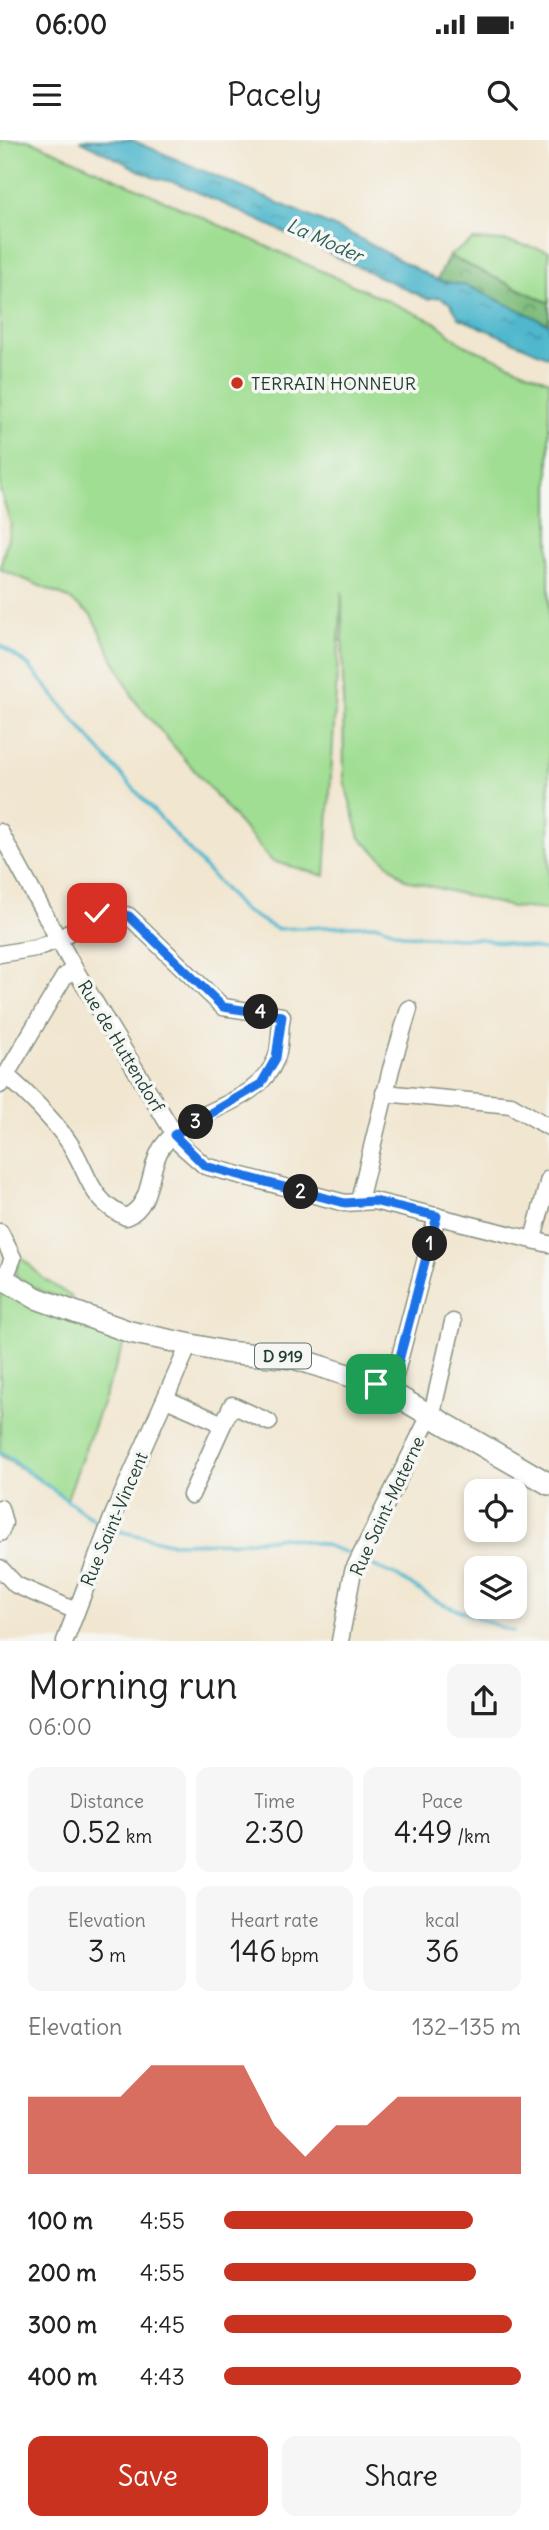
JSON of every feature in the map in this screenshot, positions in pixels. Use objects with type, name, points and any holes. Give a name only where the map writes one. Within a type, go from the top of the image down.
[{"type":"main road","name":"D 919","points":[[2,1279],[36,1298],[130,1332],[189,1345],[294,1358],[328,1367],[391,1391],[549,1484]]},
{"type":"street","name":"Rue de Huttendorf","points":[[0,831],[74,968],[174,1135],[205,1166],[345,1203],[374,1201],[549,1244]]},
{"type":"street","points":[[0,954],[36,948],[60,939],[97,913],[111,911],[129,916],[223,1007],[282,1016],[276,1058],[261,1084],[174,1135],[161,1148],[142,1206],[126,1217],[113,1211],[94,1194],[68,1140],[30,1096],[3,1080],[64,976],[74,968]]},
{"type":"street","points":[[359,1201],[384,1093],[409,1009]]},
{"type":"street","points":[[384,1093],[510,1105],[549,1128]]},
{"type":"street","points":[[533,1240],[549,1179]]},
{"type":"street","points":[[391,1391],[437,1216]]},
{"type":"street","points":[[0,1232],[13,1258],[2,1279]]},
{"type":"street","name":"Rue Saint-Materne","points":[[340,1641],[353,1570],[431,1414],[453,1322]]},
{"type":"street","name":"Rue Saint-Vincent","points":[[65,1641],[114,1513],[189,1345]]},
{"type":"street","points":[[166,1399],[223,1424]]},
{"type":"street","points":[[191,1494],[232,1405],[269,1422]]},
{"type":"street","points":[[0,1508],[4,1524],[0,1533]]},
{"type":"street","points":[[0,1568],[16,1585],[76,1611]]},
{"type":"green space","points":[[0,140],[30,140],[435,322],[462,344],[549,381],[549,910],[512,907],[406,880],[360,838],[344,780],[342,591],[325,876],[272,861],[135,701],[91,615],[66,597],[0,569],[11,525],[0,490]]},
{"type":"green space","points":[[473,240],[506,241],[549,251],[549,303],[449,256]]},
{"type":"green space","points":[[449,256],[549,303],[549,324],[468,286],[437,280]]},
{"type":"green space","points":[[20,1256],[44,1279],[72,1297],[70,1301],[42,1292],[15,1276]]},
{"type":"green space","points":[[0,1286],[125,1340],[67,1499],[0,1455]]},
{"type":"water","name":"La Moder","points":[[80,140],[132,140],[355,236],[437,280],[468,286],[549,324],[549,357],[459,318],[450,303],[439,297],[427,299],[177,183],[152,177]]},
{"type":"waterway","points":[[0,645],[28,665],[107,759],[243,910],[277,929],[379,925],[404,935],[481,939],[549,951]]},
{"type":"waterway","points":[[0,1451],[101,1525]]},
{"type":"waterway","points":[[119,1531],[169,1543],[241,1542],[284,1537],[325,1545],[350,1554]]},
{"type":"waterway","points":[[365,1562],[397,1576],[438,1602],[513,1632]]},
{"type":"place","name":"TERRAIN HONNEUR","points":[[237,383]]},
{"type":"route","points":[[97,913],[111,911],[129,916],[223,1007],[282,1016],[276,1058],[261,1084],[174,1135],[180,1144],[205,1166],[345,1203],[374,1201],[437,1216],[391,1391],[376,1384]]}]
